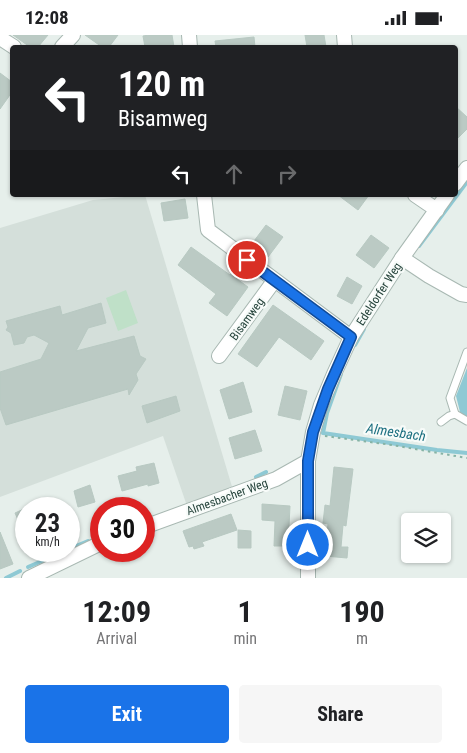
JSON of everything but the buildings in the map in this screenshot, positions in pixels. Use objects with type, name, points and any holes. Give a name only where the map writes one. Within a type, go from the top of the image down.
[{"type":"street","points":[[64,45],[72,35]]},
{"type":"street","points":[[0,38],[11,45]]},
{"type":"street","points":[[458,180],[467,168]]},
{"type":"street","points":[[204,197],[208,230],[351,337]]},
{"type":"street","points":[[418,197],[437,210]]},
{"type":"street","name":"Edeldorfer Weg","points":[[308,578],[308,461],[312,435],[321,405],[351,337],[402,258],[446,197]]},
{"type":"street","points":[[402,258],[461,294],[467,295]]},
{"type":"street","name":"Bisamweg","points":[[219,357],[274,281]]},
{"type":"street","name":"Almesbacher Weg","points":[[155,523],[276,479],[308,461]]},
{"type":"street","points":[[29,578],[90,548]]},
{"type":"lane","points":[[467,352],[450,398],[454,414],[467,421]]},
{"type":"lane","points":[[441,422],[454,414]]},
{"type":"path","points":[[312,435],[392,445],[467,458]]},
{"type":"shaded area","points":[[146,197],[233,490],[187,506],[163,436],[0,497],[0,228],[93,200]]},
{"type":"green space","points":[[126,290],[138,323],[118,331],[106,298]]},
{"type":"water","points":[[467,368],[467,418],[460,412],[456,396]]},
{"type":"waterway","points":[[458,194],[467,182]]},
{"type":"waterway","points":[[419,246],[456,197]]},
{"type":"waterway","points":[[355,345],[364,329]]},
{"type":"waterway","name":"Almesbach","points":[[341,374],[327,413],[323,433],[467,453]]},
{"type":"waterway","name":"Almesbach","points":[[256,477],[266,472]]},
{"type":"waterway","name":"Almesbach","points":[[80,544],[88,541]]},
{"type":"waterway","name":"Almesbach","points":[[28,567],[40,562]]},
{"type":"waterway","name":"Almesbach","points":[[6,578],[20,571]]},
{"type":"route","points":[[247,260],[351,337],[321,405],[313,432],[308,461],[308,545]]}]
